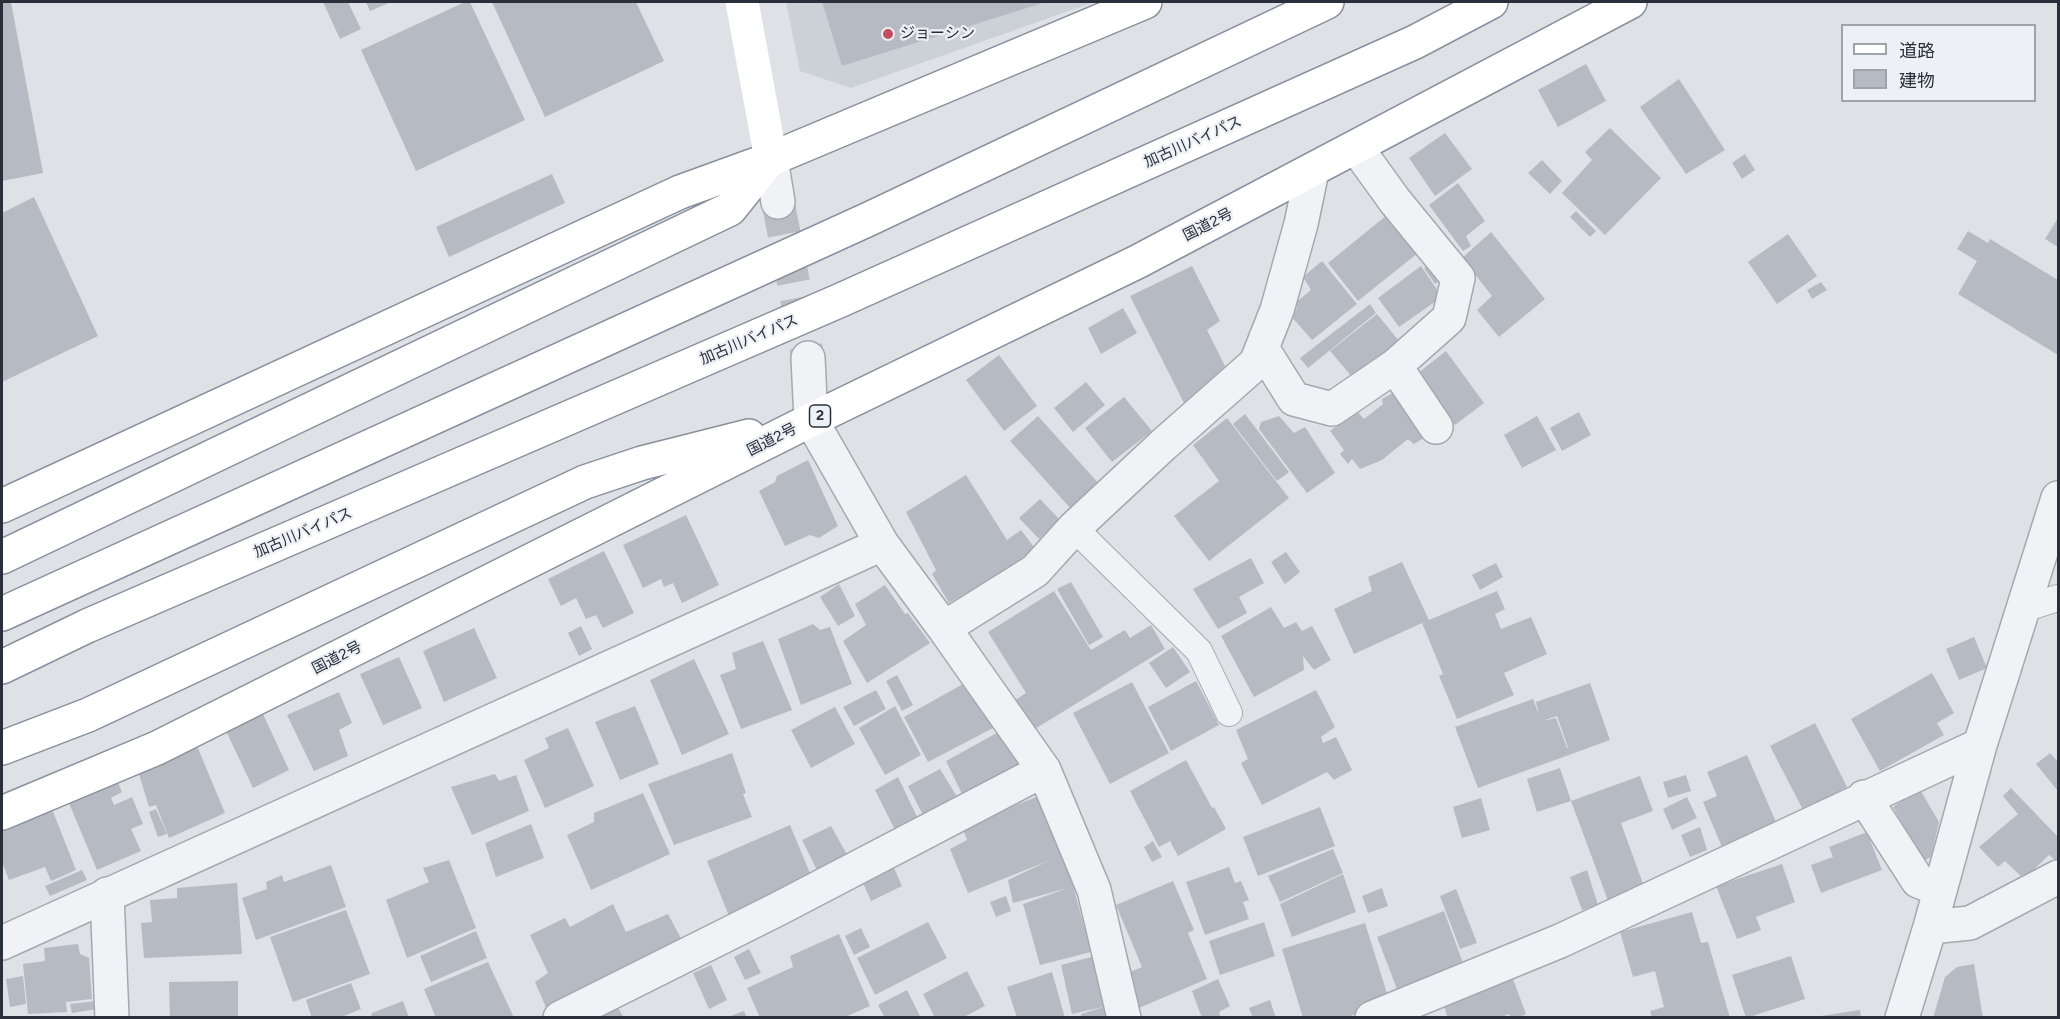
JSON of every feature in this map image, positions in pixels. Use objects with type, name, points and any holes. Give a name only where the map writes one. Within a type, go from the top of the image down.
[{"type":"main road","points":[[742,2],[771,159]]},
{"type":"main road","points":[[2,506],[680,192],[771,159],[1145,2]]},
{"type":"main road","points":[[2,614],[869,219],[1327,2]]},
{"type":"main road","name":"加古川バイパス","points":[[2,667],[98,621],[841,300],[1415,42],[1491,2]]},
{"type":"main road","name":"国道2号","points":[[2,813],[157,748],[811,420],[1137,262],[1630,2]]},
{"type":"main road","points":[[2,557],[730,208],[771,159]]},
{"type":"main road","points":[[2,748],[88,715],[585,482],[642,463],[811,420]]},
{"type":"street","points":[[1262,348],[1294,399],[1332,409],[1395,366],[1449,318],[1458,278],[1395,201],[1356,147]]},
{"type":"street","points":[[771,159],[778,202]]},
{"type":"street","points":[[944,628],[1035,571],[1074,528],[1256,363],[1277,310],[1301,224],[1312,171]]},
{"type":"street","points":[[808,358],[811,420],[882,544],[1044,770],[1094,890],[1124,1017]]},
{"type":"street","points":[[1395,366],[1436,427]]},
{"type":"street","points":[[1902,1017],[1930,927],[1980,745],[2058,498]]},
{"type":"street","points":[[2,943],[882,544]]},
{"type":"street","points":[[1372,1017],[1560,941],[1864,797],[1980,745]]},
{"type":"street","points":[[560,1017],[767,914],[1044,770]]},
{"type":"street","points":[[1864,797],[1918,881],[1940,889]]},
{"type":"street","points":[[1930,927],[1970,923],[2058,877]]},
{"type":"street","points":[[107,894],[112,1017]]},
{"type":"lane","points":[[1074,528],[1199,651],[1229,713]]},
{"type":"lane","points":[[2023,609],[2058,598]]},
{"type":"shaded area","points":[[786,2],[1094,2],[851,88],[800,71]]},
{"type":"building","points":[[2,2],[11,2],[43,173],[2,181]]},
{"type":"building","points":[[323,2],[348,2],[361,29],[340,39]]},
{"type":"building","points":[[366,2],[391,2],[370,11]]},
{"type":"building","points":[[465,2],[470,2],[525,120],[416,171],[361,50]]},
{"type":"building","points":[[492,2],[636,2],[664,61],[545,117]]},
{"type":"building","name":"ジョーシン","points":[[822,2],[1046,2],[842,66]]},
{"type":"building","points":[[1586,64],[1606,101],[1558,127],[1538,90]]},
{"type":"building","points":[[1679,79],[1725,150],[1686,174],[1640,107]]},
{"type":"building","points":[[1610,128],[1661,178],[1605,235],[1562,193],[1592,160],[1585,152]]},
{"type":"building","points":[[1445,133],[1472,169],[1435,196],[1409,158]]},
{"type":"building","points":[[1745,154],[1755,170],[1742,179],[1732,163]]},
{"type":"building","points":[[1542,160],[1562,181],[1550,194],[1528,173]]},
{"type":"building","points":[[552,174],[565,203],[449,257],[436,227]]},
{"type":"building","points":[[1458,183],[1485,221],[1466,236],[1471,246],[1463,251],[1429,205]]},
{"type":"building","points":[[34,197],[98,336],[2,382],[2,213]]},
{"type":"building","points":[[1392,211],[1423,249],[1358,301],[1328,263]]},
{"type":"building","points":[[1576,211],[1596,231],[1590,237],[1570,217]]},
{"type":"building","points":[[2058,218],[2058,247],[2045,239]]},
{"type":"building","points":[[1968,231],[1988,243],[1990,239],[2058,280],[2058,355],[1958,294],[1977,261],[1957,249]]},
{"type":"building","points":[[1491,232],[1545,299],[1499,337],[1477,310],[1492,296],[1462,258]]},
{"type":"building","points":[[1788,234],[1817,276],[1777,304],[1748,262]]},
{"type":"building","points":[[1322,261],[1357,304],[1312,340],[1290,315],[1297,309],[1294,304],[1311,290],[1303,277]]},
{"type":"building","points":[[1430,263],[1442,279],[1435,284],[1424,268]]},
{"type":"building","points":[[1192,266],[1220,321],[1207,330],[1230,376],[1185,405],[1130,296]]},
{"type":"building","points":[[1421,266],[1442,297],[1399,327],[1378,298]]},
{"type":"building","points":[[1821,282],[1827,290],[1812,299],[1807,290]]},
{"type":"building","points":[[1370,304],[1376,313],[1308,368],[1300,358]]},
{"type":"building","points":[[1123,308],[1137,333],[1101,354],[1088,328]]},
{"type":"building","points":[[1377,314],[1399,341],[1353,378],[1330,351]]},
{"type":"building","points":[[1446,351],[1484,403],[1455,425],[1418,373]]},
{"type":"building","points":[[999,355],[1037,406],[1004,431],[966,380]]},
{"type":"building","points":[[1086,382],[1105,405],[1073,432],[1054,408]]},
{"type":"building","points":[[1398,390],[1427,436],[1414,444],[1408,439],[1382,460],[1360,469],[1352,459],[1348,464],[1340,454],[1344,450],[1330,431],[1356,410],[1364,419],[1383,404],[1382,399]]},
{"type":"building","points":[[1124,397],[1152,431],[1112,462],[1085,428]]},
{"type":"building","points":[[1579,412],[1591,435],[1562,451],[1550,428]]},
{"type":"building","points":[[1245,414],[1289,472],[1277,481],[1233,424]]},
{"type":"building","points":[[1038,416],[1100,485],[1072,510],[1010,441]]},
{"type":"building","points":[[1279,416],[1294,433],[1305,427],[1335,473],[1307,493],[1259,429],[1261,422]]},
{"type":"building","points":[[1537,416],[1556,450],[1522,468],[1504,435]]},
{"type":"building","points":[[1227,418],[1289,498],[1209,561],[1174,516],[1219,481],[1193,445]]},
{"type":"building","points":[[808,460],[838,526],[819,538],[810,535],[785,546],[759,491],[775,482],[777,476]]},
{"type":"building","points":[[966,475],[1007,540],[1021,530],[1034,547],[1018,564],[949,603],[932,574],[936,570],[906,512]]},
{"type":"building","points":[[1040,499],[1060,520],[1039,539],[1019,518]]},
{"type":"building","points":[[686,515],[719,585],[682,603],[673,583],[664,587],[661,579],[643,588],[623,545]]},
{"type":"building","points":[[604,551],[634,613],[603,628],[596,615],[586,619],[576,598],[561,606],[548,579]]},
{"type":"building","points":[[1286,552],[1300,572],[1285,584],[1271,562]]},
{"type":"building","points":[[1251,558],[1264,583],[1239,597],[1247,613],[1218,629],[1193,589]]},
{"type":"building","points":[[1402,562],[1429,620],[1497,591],[1505,609],[1495,614],[1501,629],[1531,617],[1547,654],[1504,673],[1514,695],[1457,719],[1439,676],[1443,674],[1422,623],[1354,654],[1334,609],[1372,591],[1368,577]]},
{"type":"building","points":[[1496,563],[1503,577],[1480,590],[1472,575]]},
{"type":"building","points":[[1071,582],[1103,637],[1089,645],[1057,589]]},
{"type":"building","points":[[839,584],[855,616],[838,626],[820,597]]},
{"type":"building","points":[[885,585],[905,614],[908,613],[930,643],[867,683],[843,641],[866,625],[855,604]]},
{"type":"building","points":[[1054,591],[1091,650],[1125,630],[1130,638],[1151,625],[1165,649],[1030,732],[1012,702],[1026,693],[988,632]]},
{"type":"building","points":[[1271,607],[1284,628],[1296,622],[1302,631],[1312,626],[1331,660],[1314,670],[1303,656],[1304,670],[1254,697],[1221,636]]},
{"type":"building","points":[[813,624],[820,630],[830,627],[852,684],[801,705],[778,639]]},
{"type":"building","points":[[581,626],[592,649],[579,656],[568,633]]},
{"type":"building","points":[[474,628],[497,678],[444,702],[423,651]]},
{"type":"building","points":[[1974,637],[1987,668],[1959,680],[1946,649]]},
{"type":"building","points":[[763,641],[792,710],[741,729],[720,675],[736,669],[732,653]]},
{"type":"building","points":[[1173,647],[1190,672],[1166,688],[1149,663]]},
{"type":"building","points":[[399,657],[422,708],[383,725],[360,674]]},
{"type":"building","points":[[694,659],[729,734],[682,755],[650,680]]},
{"type":"building","points":[[1932,673],[1954,713],[1937,723],[1944,735],[1880,771],[1851,719]]},
{"type":"building","points":[[897,675],[913,705],[902,711],[886,681]]},
{"type":"building","points":[[972,679],[995,727],[928,762],[904,717]]},
{"type":"building","points":[[1196,681],[1219,725],[1171,751],[1148,707]]},
{"type":"building","points":[[1132,682],[1169,753],[1110,784],[1073,713]]},
{"type":"building","points":[[1590,683],[1610,740],[1478,788],[1455,727],[1533,699],[1539,715],[1536,702]],"holes":[[[1557,716],[1568,748],[1556,718],[1542,721]]]},
{"type":"building","points":[[876,690],[886,709],[854,726],[843,707]]},
{"type":"building","points":[[1316,690],[1335,727],[1321,737],[1323,743],[1336,737],[1352,770],[1334,780],[1327,772],[1262,805],[1241,763],[1248,759],[1236,730]]},
{"type":"building","points":[[339,692],[352,723],[339,730],[348,756],[314,771],[287,715]]},
{"type":"building","points":[[635,706],[659,764],[620,780],[595,722]]},
{"type":"building","points":[[895,706],[921,755],[885,775],[859,728]]},
{"type":"building","points":[[835,707],[855,744],[811,768],[791,730]]},
{"type":"building","points":[[263,714],[289,770],[253,788],[226,731]]},
{"type":"building","points":[[1815,723],[1847,787],[1803,810],[1770,746]]},
{"type":"building","points":[[568,728],[594,786],[545,808],[524,760],[549,748],[545,738]]},
{"type":"building","points":[[1004,729],[1024,766],[964,798],[946,761]]},
{"type":"building","points":[[197,746],[225,813],[169,838],[156,805],[149,807],[138,771]]},
{"type":"building","points":[[732,753],[752,817],[674,845],[648,784]]},
{"type":"building","points":[[2050,753],[2058,762],[2057,790],[2036,764]]},
{"type":"building","points":[[1747,755],[1779,829],[1724,852],[1703,802],[1717,796],[1707,772]]},
{"type":"building","points":[[1186,760],[1226,829],[1178,856],[1170,841],[1159,847],[1130,791]]},
{"type":"building","points":[[1560,768],[1571,801],[1537,812],[1527,779]]},
{"type":"building","points":[[940,769],[959,800],[924,817],[908,786]]},
{"type":"building","points":[[495,774],[499,781],[516,775],[529,811],[472,835],[451,787]]},
{"type":"building","points":[[115,775],[122,792],[111,798],[114,805],[132,797],[143,824],[131,829],[141,851],[97,870],[66,796]]},
{"type":"building","points":[[1686,775],[1691,791],[1668,798],[1663,782]]},
{"type":"building","points":[[1640,776],[1653,811],[1621,823],[1646,892],[1610,906],[1571,801]]},
{"type":"building","points":[[898,777],[919,821],[896,832],[875,790]]},
{"type":"building","points":[[1919,788],[1939,822],[1931,857],[1923,861],[1893,807]]},
{"type":"building","points":[[2011,788],[2058,837],[2057,862],[2049,855],[2024,879],[2005,861],[1998,867],[1979,847],[2018,814],[2003,796]]},
{"type":"building","points":[[643,793],[670,854],[591,890],[567,835],[594,822],[594,813]]},
{"type":"building","points":[[1041,795],[1066,860],[1091,952],[1040,965],[1023,904],[1068,888],[1013,903],[1008,880],[1048,861],[968,893],[950,849],[967,840],[962,827]]},
{"type":"building","points":[[1687,797],[1697,818],[1672,830],[1663,809]]},
{"type":"building","points":[[1481,798],[1490,830],[1462,838],[1453,807]]},
{"type":"building","points":[[1320,807],[1335,846],[1258,876],[1243,837]]},
{"type":"building","points":[[52,809],[76,870],[51,881],[45,867],[9,880],[2,862],[2,828]]},
{"type":"building","points":[[156,809],[167,834],[158,837],[149,812]]},
{"type":"building","points":[[531,824],[544,858],[496,877],[485,843]]},
{"type":"building","points":[[790,825],[812,878],[729,916],[707,861]]},
{"type":"building","points":[[831,826],[850,860],[820,876],[802,840]]},
{"type":"building","points":[[1700,827],[1707,850],[1690,857],[1681,835]]},
{"type":"building","points":[[1867,832],[1882,870],[1821,893],[1811,865],[1833,857],[1829,847]]},
{"type":"building","points":[[1153,841],[1162,857],[1152,862],[1144,847]]},
{"type":"building","points":[[1333,849],[1343,873],[1280,902],[1268,876]]},
{"type":"building","points":[[449,860],[476,928],[407,958],[386,900],[429,882],[423,868]]},
{"type":"building","points":[[1782,864],[1795,902],[1756,917],[1761,930],[1737,939],[1716,886]]},
{"type":"building","points":[[331,865],[346,907],[256,940],[242,898],[267,889],[266,882],[282,875],[284,882]]},
{"type":"building","points":[[1229,867],[1235,883],[1241,881],[1249,900],[1243,902],[1249,919],[1205,935],[1186,882]]},
{"type":"building","points":[[894,868],[902,886],[871,901],[863,883]]},
{"type":"building","points":[[82,870],[87,880],[50,896],[45,886]]},
{"type":"building","points":[[1587,870],[1598,905],[1582,910],[1570,877]]},
{"type":"building","points":[[1343,874],[1356,912],[1292,937],[1280,904]]},
{"type":"building","points":[[1173,881],[1194,930],[1188,933],[1207,979],[1139,1008],[1125,974],[1142,967],[1116,905]]},
{"type":"building","points":[[237,883],[242,954],[144,958],[141,923],[152,922],[150,900],[177,898],[177,888]]},
{"type":"building","points":[[1382,888],[1388,906],[1368,913],[1362,896]]},
{"type":"building","points":[[1456,889],[1477,943],[1460,949],[1440,896]]},
{"type":"building","points":[[1006,896],[1011,911],[996,917],[990,902]]},
{"type":"building","points":[[613,904],[626,932],[668,914],[686,948],[548,1012],[535,982],[548,973],[530,935],[565,918],[570,927]]},
{"type":"building","points":[[346,910],[370,974],[293,1002],[270,937]]},
{"type":"building","points":[[1444,911],[1463,963],[1397,989],[1377,937]]},
{"type":"building","points":[[1692,912],[1701,943],[1708,942],[1730,1018],[1652,1018],[1650,1011],[1664,1007],[1655,971],[1633,977],[1620,932]]},
{"type":"building","points":[[928,922],[947,958],[875,995],[857,958]]},
{"type":"building","points":[[1264,922],[1275,956],[1220,975],[1209,941]]},
{"type":"building","points":[[1365,923],[1390,1003],[1344,1018],[1303,1018],[1282,949]]},
{"type":"building","points":[[861,928],[870,947],[854,955],[845,936]]},
{"type":"building","points":[[476,931],[487,958],[431,982],[420,956]]},
{"type":"building","points":[[839,934],[870,1006],[843,1018],[760,1018],[747,988],[793,967],[790,956]]},
{"type":"building","points":[[78,944],[80,954],[89,958],[92,999],[66,1002],[67,1012],[28,1014],[23,964],[45,961],[44,948]]},
{"type":"building","points":[[749,949],[761,973],[745,980],[734,957]]},
{"type":"building","points":[[1095,956],[1109,1018],[1081,1018],[1081,1014],[1103,1007],[1072,1014],[1061,965]]},
{"type":"building","points":[[1791,956],[1805,999],[1746,1018],[1732,975]]},
{"type":"building","points":[[488,962],[514,1018],[436,1018],[424,989]]},
{"type":"building","points":[[1974,964],[1983,1018],[1933,1018],[1945,977],[1957,967]]},
{"type":"building","points":[[711,965],[727,1000],[709,1009],[693,973]]},
{"type":"building","points":[[967,971],[985,1006],[962,1018],[935,1018],[923,994]]},
{"type":"building","points":[[1052,972],[1065,1018],[1017,1018],[1007,987]]},
{"type":"building","points":[[23,976],[26,1004],[10,1007],[6,979]]},
{"type":"building","points":[[1218,979],[1230,1006],[1219,1012],[1221,1018],[1202,1018],[1192,991]]},
{"type":"building","points":[[1513,979],[1526,1014],[1518,1018],[1511,1018],[1509,1014],[1499,1018],[1448,1018],[1444,1006]]},
{"type":"building","points":[[238,981],[238,1018],[170,1018],[169,982]]},
{"type":"building","points":[[351,983],[361,1009],[339,1018],[312,1018],[306,1000]]},
{"type":"building","points":[[907,990],[921,1018],[885,1018],[878,1005]]},
{"type":"building","points":[[1270,1000],[1276,1018],[1253,1018],[1249,1008]]},
{"type":"building","points":[[96,1001],[97,1009],[72,1013],[70,1004]]},
{"type":"building","points":[[403,1001],[409,1018],[371,1018],[372,1013]]},
{"type":"building","points":[[617,1006],[624,1018],[595,1018]]},
{"type":"building","points":[[1860,1010],[1861,1018],[1821,1018],[1821,1016]]},
{"type":"building","points":[[744,1011],[747,1018],[728,1018],[728,1017]]},
{"type":"tunnel","points":[[778,202],[808,358]]},
{"type":"place","name":"ジョーシン","points":[[888,34]]}]
